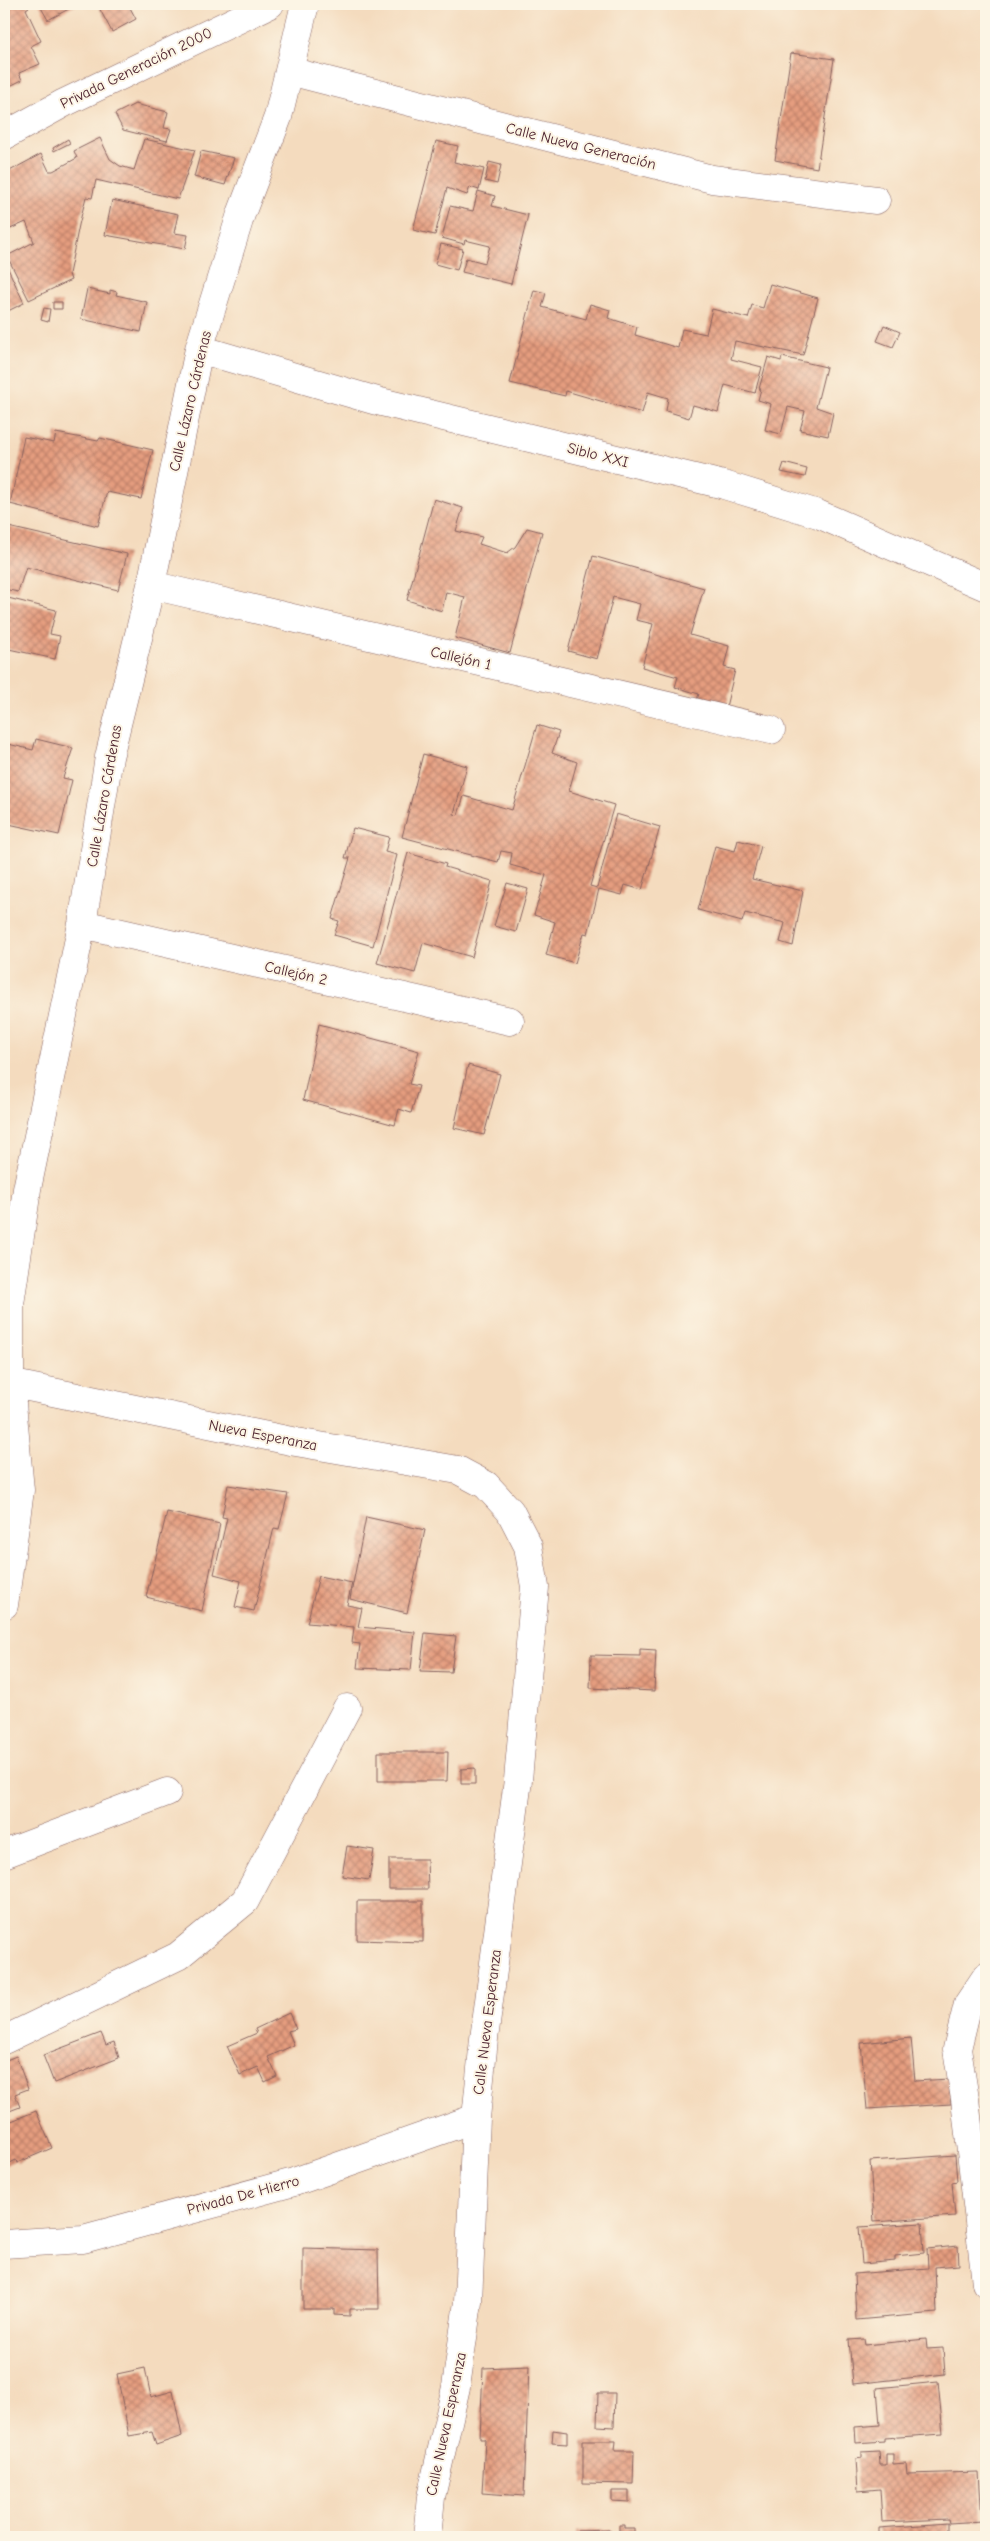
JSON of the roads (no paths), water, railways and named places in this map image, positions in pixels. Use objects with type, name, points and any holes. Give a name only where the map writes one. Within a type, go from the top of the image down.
[{"type":"street","name":"Privada Generación 2000","points":[[4,136],[64,103],[270,4]]},
{"type":"street","name":"Calle Lázaro Cárdenas","points":[[4,1605],[20,1490],[7,1382],[10,1304],[26,1198],[82,924],[109,757],[150,586],[200,349],[241,214],[278,117],[305,4]]},
{"type":"street","name":"Calle Nueva Generación","points":[[289,71],[712,179],[876,200]]},
{"type":"street","name":"Siblo XXI","points":[[200,349],[378,401],[724,485],[781,502],[818,514],[986,587]]},
{"type":"street","name":"Callejón 1","points":[[150,586],[771,730]]},
{"type":"street","name":"Callejón 2","points":[[82,924],[510,1021]]},
{"type":"street","name":"Nueva Esperanza","points":[[7,1382],[296,1442],[458,1470],[486,1484],[510,1511]]},
{"type":"street","name":"Calle Nueva Esperanza","points":[[427,2537],[430,2497],[456,2387],[468,2302],[476,2118],[486,2020],[518,1780],[536,1587],[528,1546],[510,1511]]},
{"type":"street","points":[[4,2040],[178,1956],[245,1901],[347,1708]]},
{"type":"street","points":[[4,1854],[167,1792]]},
{"type":"street","points":[[986,1977],[968,2004],[957,2049],[965,2099],[986,2283]]},
{"type":"street","name":"Privada De Hierro","points":[[4,2244],[83,2240],[294,2182],[476,2118]]}]
